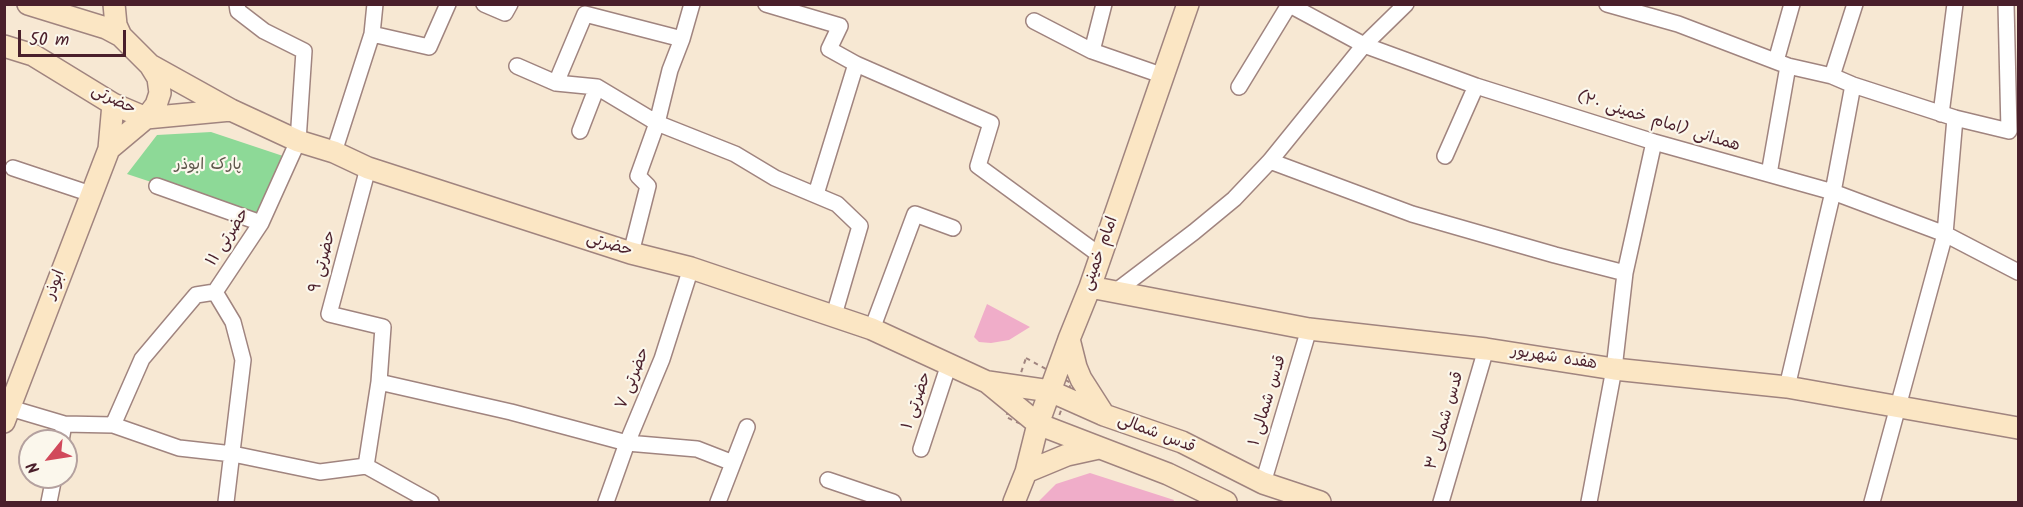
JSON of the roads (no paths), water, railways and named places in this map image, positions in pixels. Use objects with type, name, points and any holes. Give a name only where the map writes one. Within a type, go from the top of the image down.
[{"type":"main road","name":"حضرتی","points":[[28,4],[106,28],[122,36],[150,65],[231,110],[298,141],[334,152],[368,168],[631,253],[691,268],[834,315],[872,329],[987,382]]},
{"type":"main road","points":[[61,14],[83,4]]},
{"type":"main road","points":[[114,4],[116,25],[122,36]]},
{"type":"main road","name":"امام خمینی","points":[[1014,502],[1026,472],[1038,424],[1090,287],[1188,4]]},
{"type":"main road","name":"حضرتی","points":[[4,46],[33,54],[113,105],[146,118],[231,110]]},
{"type":"main road","points":[[110,149],[146,118],[156,105],[160,93],[158,78],[150,65]]},
{"type":"main road","points":[[110,149],[113,105]]},
{"type":"main road","name":"ابوذر","points":[[7,415],[110,149]]},
{"type":"main road","name":"هفده شهریور","points":[[1090,287],[1309,329],[1486,349],[1614,369],[1787,387],[2019,428]]},
{"type":"main road","points":[[1069,339],[1081,379],[1104,415]]},
{"type":"main road","name":"قدس شمالی","points":[[987,382],[1050,391],[1104,415],[1182,442],[1263,483],[1320,502]]},
{"type":"main road","name":"قدس شمالی","points":[[987,382],[1038,424],[1168,474],[1219,501]]},
{"type":"main road","points":[[1026,472],[1067,455],[1099,448]]},
{"type":"street","points":[[237,4],[238,11],[264,31],[304,51],[298,141]]},
{"type":"street","points":[[334,152],[372,34],[375,4]]},
{"type":"street","points":[[372,34],[429,46],[448,4]]},
{"type":"street","points":[[483,4],[505,13],[510,4]]},
{"type":"street","points":[[631,253],[648,186],[638,176],[657,123],[670,70],[692,4]]},
{"type":"street","points":[[766,4],[840,26],[828,50],[991,123],[978,166],[1101,256]]},
{"type":"street","points":[[1092,51],[1104,4]]},
{"type":"street","points":[[1115,292],[1226,206],[1270,161],[1364,45],[1406,4]]},
{"type":"street","points":[[1607,4],[1678,24],[1782,64],[1832,76],[1948,116],[2009,131],[2013,62],[2006,4]]},
{"type":"street","points":[[1768,174],[1792,4]]},
{"type":"street","points":[[1832,76],[1855,4]]},
{"type":"street","points":[[1872,502],[1946,234],[1948,116],[1954,4]]},
{"type":"street","points":[[1239,87],[1288,5]]},
{"type":"street","name":"همدانی (امام خمینی ۲۰)","points":[[1288,5],[1364,45],[1476,86],[1654,142],[1833,192],[1946,234],[2019,272]]},
{"type":"street","points":[[556,83],[585,14],[682,39]]},
{"type":"street","points":[[1034,21],[1092,51],[1164,76]]},
{"type":"street","points":[[816,194],[856,64]]},
{"type":"street","points":[[517,66],[556,83],[597,87],[657,123],[735,154],[775,177],[837,204],[860,226],[834,315]]},
{"type":"street","points":[[1787,387],[1833,192],[1853,85]]},
{"type":"street","points":[[1445,156],[1476,86]]},
{"type":"street","points":[[580,131],[597,87]]},
{"type":"street","name":"حضرتی ۱۱","points":[[113,425],[142,359],[196,295],[215,292],[261,223],[298,141]]},
{"type":"street","points":[[1589,502],[1614,369],[1625,273],[1654,142]]},
{"type":"street","points":[[1270,161],[1412,214],[1625,273]]},
{"type":"street","points":[[13,168],[91,194]]},
{"type":"street","name":"حضرتی ۹","points":[[366,466],[379,382],[383,327],[329,314],[368,168]]},
{"type":"street","points":[[157,186],[261,223]]},
{"type":"street","points":[[872,329],[915,214],[953,228]]},
{"type":"street","name":"حضرتی ۷","points":[[606,502],[627,443],[662,359],[691,268]]},
{"type":"street","points":[[215,292],[233,322],[243,360],[226,502]]},
{"type":"street","name":"قدس شمالی ۱","points":[[1263,483],[1309,329]]},
{"type":"street","name":"۳ قدس شمالی","points":[[1441,502],[1486,349]]},
{"type":"street","name":"حضرتی ۱","points":[[921,449],[949,364]]},
{"type":"street","points":[[379,382],[511,412],[627,443],[698,450],[733,463]]},
{"type":"street","points":[[7,415],[64,424],[113,425],[179,448],[233,454],[320,472],[366,466],[431,502]]},
{"type":"street","points":[[63,429],[64,424]]},
{"type":"street","points":[[718,502],[747,427]]},
{"type":"street","points":[[828,480],[893,502]]},
{"type":"park label","name":"پارک ابوذر","points":[[208,166]]}]
